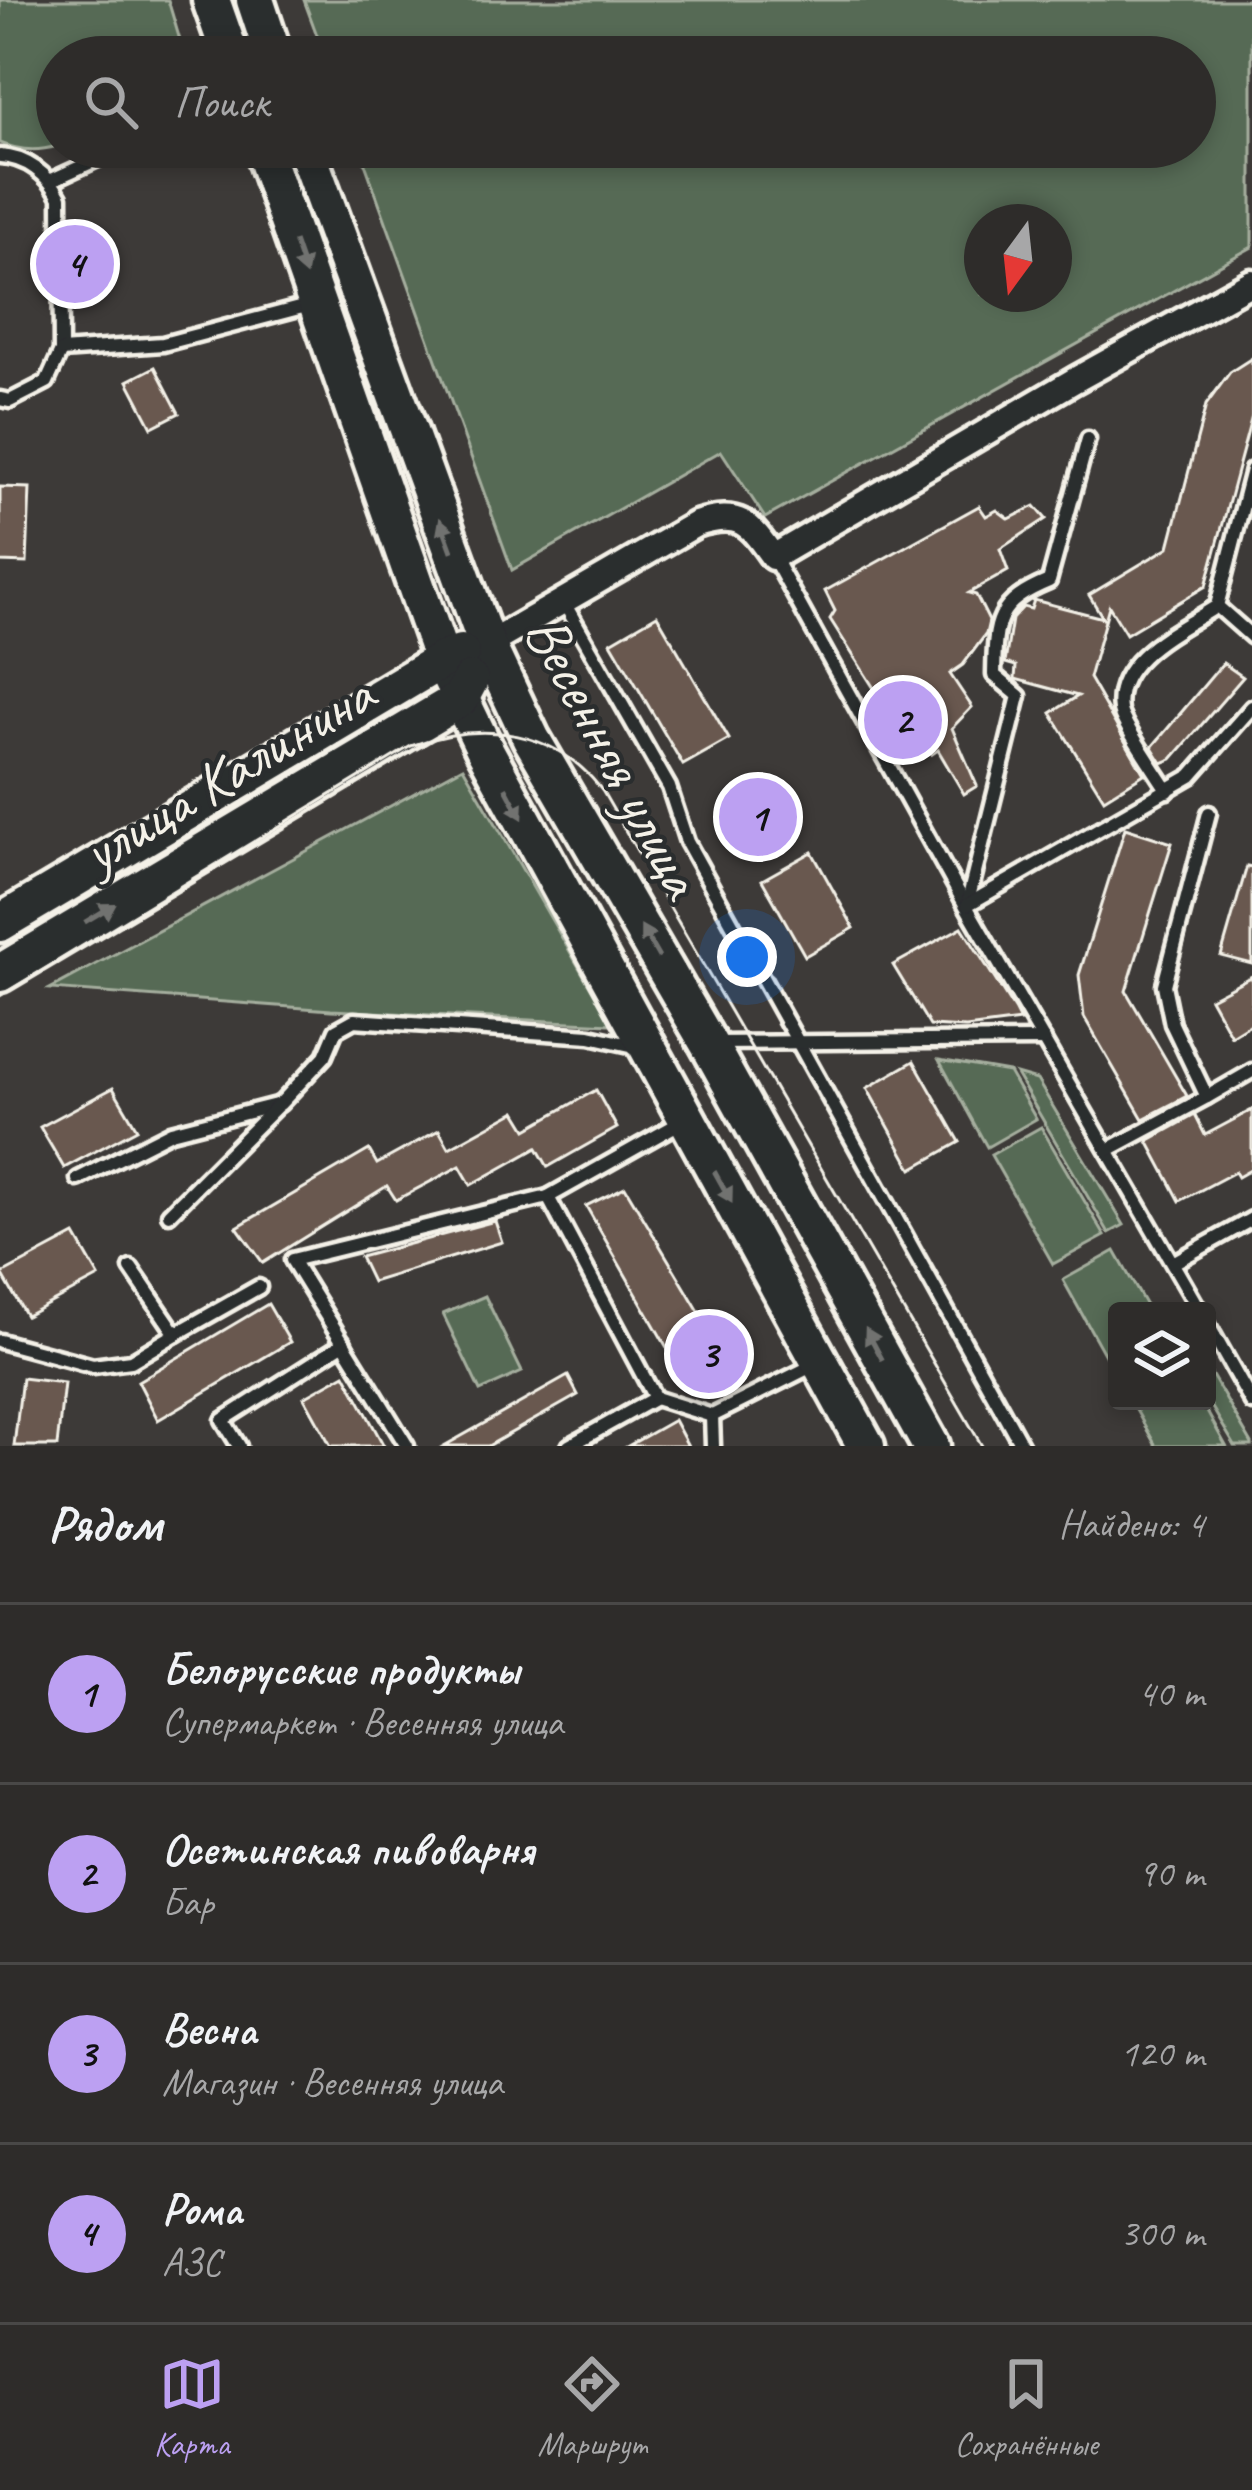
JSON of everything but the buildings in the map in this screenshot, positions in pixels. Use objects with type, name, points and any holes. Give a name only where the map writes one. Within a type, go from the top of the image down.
[{"type":"street","points":[[211,0],[224,36]]},
{"type":"street","points":[[255,0],[267,36]]},
{"type":"street","name":"Весенняя улица","points":[[269,168],[460,699],[866,1446]]},
{"type":"street","name":"Весенняя улица","points":[[313,168],[487,645],[531,739],[708,1043],[931,1446]]},
{"type":"street","points":[[773,557],[1252,282]]},
{"type":"street","name":"улица Калинина","points":[[0,923],[442,659],[487,645],[697,524],[722,516],[750,525],[773,557]]},
{"type":"street","name":"улица Калинина","points":[[0,973],[460,699],[487,645]]},
{"type":"lane","points":[[0,156],[16,157],[52,180],[60,196],[61,351],[47,382],[10,401],[0,399]]},
{"type":"lane","points":[[52,180],[78,168]]},
{"type":"lane","points":[[61,351],[163,344],[316,304]]},
{"type":"lane","points":[[966,906],[1019,696],[994,675],[994,632],[1014,596],[1049,581],[1088,440]]},
{"type":"lane","points":[[1168,791],[1120,712],[1124,680],[1140,658],[1216,606],[1252,470]]},
{"type":"lane","points":[[773,557],[966,906],[1195,1302]]},
{"type":"lane","points":[[562,599],[669,787],[686,842],[1022,1446]]},
{"type":"lane","points":[[1216,606],[1252,637]]},
{"type":"lane","points":[[966,906],[1191,776],[1252,707]]},
{"type":"lane","points":[[1208,1097],[1172,1024],[1164,985],[1209,813]]},
{"type":"lane","points":[[169,1214],[326,1056],[336,1030],[354,1020],[590,1036],[646,1048]]},
{"type":"lane","points":[[708,1043],[1044,1040]]},
{"type":"lane","points":[[1108,1150],[1252,1071]]},
{"type":"lane","points":[[78,1179],[171,1132],[280,1103]]},
{"type":"lane","points":[[407,1446],[292,1260],[548,1197],[686,1119]]},
{"type":"lane","points":[[548,1197],[655,1398],[712,1416],[820,1361]]},
{"type":"lane","points":[[1173,1263],[1252,1219]]},
{"type":"lane","points":[[131,1268],[176,1334]]},
{"type":"lane","points":[[0,1341],[93,1366],[131,1361],[259,1287]]},
{"type":"lane","points":[[1216,1339],[1252,1403]]},
{"type":"lane","points":[[239,1446],[223,1420],[344,1343]]},
{"type":"lane","points":[[568,1446],[655,1398]]},
{"type":"lane","points":[[712,1416],[712,1446]]},
{"type":"green space","points":[[0,0],[168,0],[179,36],[36,36],[36,150],[0,143]]},
{"type":"green space","points":[[304,0],[1252,0],[1252,247],[765,518],[721,451],[512,570],[367,168],[1216,168],[1216,36],[317,36]]},
{"type":"green space","points":[[463,767],[612,1024],[50,989]]},
{"type":"green space","points":[[939,1060],[1009,1072],[1036,1119],[987,1147]]},
{"type":"green space","points":[[1016,1074],[1037,1080],[1124,1225],[1109,1233]]},
{"type":"green space","points":[[1041,1127],[1105,1236],[1053,1264],[991,1155]]},
{"type":"green space","points":[[1115,1251],[1144,1302],[1108,1302],[1108,1361],[1063,1280]]},
{"type":"green space","points":[[485,1296],[522,1372],[480,1391],[443,1314]]},
{"type":"green space","points":[[1216,1382],[1252,1444],[1235,1446],[1214,1410]]},
{"type":"green space","points":[[1136,1410],[1206,1410],[1226,1446],[1156,1446]]},
{"type":"tram line","points":[[0,996],[411,746],[465,733],[517,736],[541,743],[585,771],[603,792],[982,1446]]},
{"type":"place","name":"Рома","points":[[75,264]]},
{"type":"place","name":"Осетинская пивоварня","points":[[903,720]]},
{"type":"place","name":"Белорусские продукты","points":[[758,817]]},
{"type":"place","name":"Весна","points":[[709,1354]]}]
